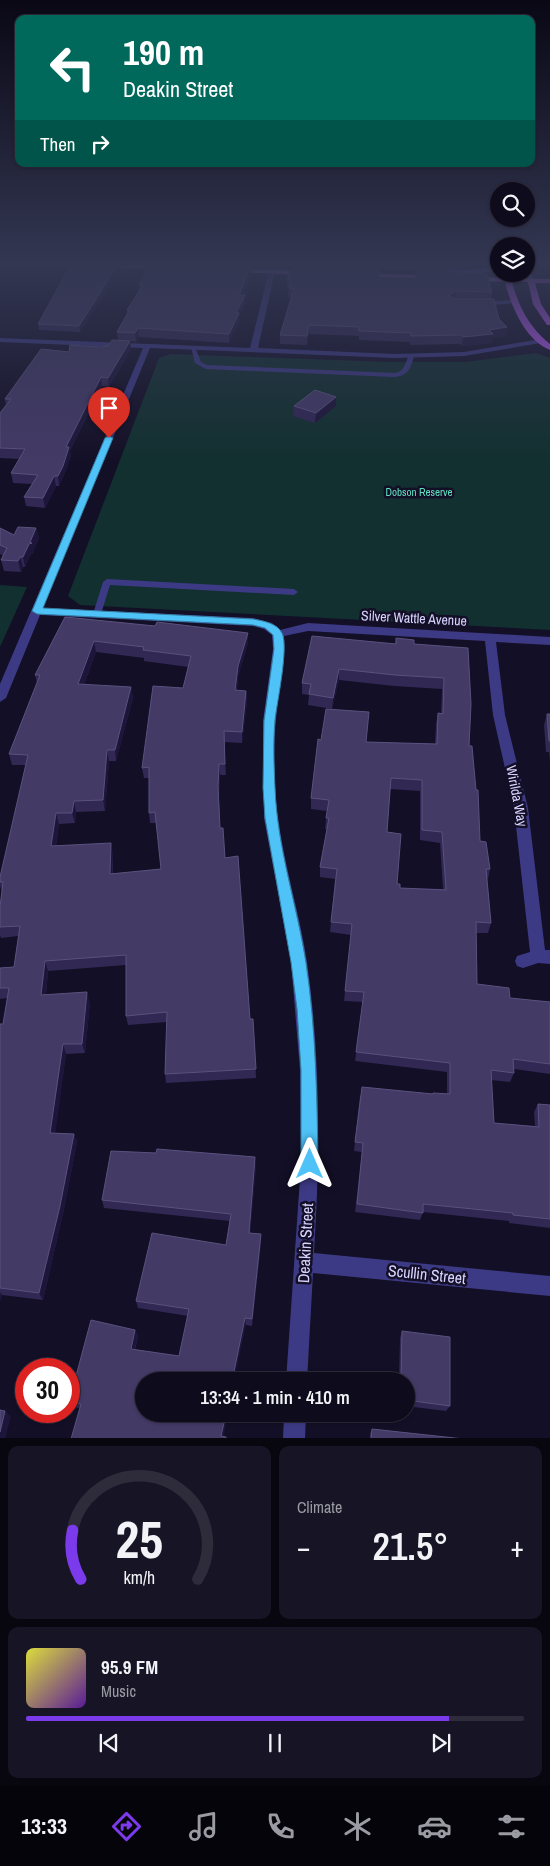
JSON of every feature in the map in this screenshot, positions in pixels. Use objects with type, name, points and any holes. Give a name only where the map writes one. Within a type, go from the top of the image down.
[{"type":"main road","points":[[530,329],[541,342],[550,348]]},
{"type":"main road","points":[[541,342],[550,340]]},
{"type":"street","points":[[252,351],[257,329]]},
{"type":"street","points":[[0,340],[411,356],[464,354],[541,342]]},
{"type":"street","points":[[0,698],[147,346]]},
{"type":"street","points":[[37,611],[253,622],[268,626],[278,634]]},
{"type":"street","name":"Silver Wattle Avenue","points":[[278,634],[288,630],[308,627],[550,641]]},
{"type":"street","name":"Deakin Street","points":[[278,634],[279,649],[270,721],[269,788],[271,818],[299,962],[309,1070],[310,1145],[298,1372]]},
{"type":"street","name":"Wirilda Way","points":[[490,637],[498,716],[521,808],[537,958]]},
{"type":"street","name":"Scullin Street","points":[[305,1262],[550,1286]]},
{"type":"street","points":[[294,1438],[295,1422]]},
{"type":"lane","points":[[193,348],[198,364],[206,367],[394,374],[402,374],[406,370],[411,356]]},
{"type":"lane","points":[[97,614],[108,582],[294,592]]},
{"type":"green space","name":"Dobson Reserve","points":[[536,353],[550,358],[550,630],[80,605],[68,596],[159,358],[171,354],[388,362],[465,362]]},
{"type":"green space","points":[[0,585],[27,587],[0,647]]},
{"type":"building","points":[[119,329],[137,329],[135,333],[117,332]]},
{"type":"building","points":[[155,329],[231,329],[229,334]]},
{"type":"building","points":[[282,329],[308,329],[307,336],[280,335]]},
{"type":"building","points":[[359,329],[494,329],[489,330],[493,334],[463,337],[461,335],[411,336],[411,333],[359,331]]},
{"type":"building","points":[[112,340],[130,341],[108,378],[101,377],[66,447],[69,447],[58,476],[54,476],[43,498],[24,497],[38,475],[11,473],[25,449],[0,448],[0,413],[11,399],[5,399],[41,349],[69,352],[70,345],[100,347],[108,346]]},
{"type":"building","points":[[315,390],[336,397],[316,413],[294,406]]},
{"type":"building","points":[[18,527],[36,528],[30,542],[32,543],[29,544],[23,557],[20,557],[18,561],[1,560],[7,548],[0,545],[0,528],[14,535]]},
{"type":"building","points":[[65,617],[155,626],[157,622],[248,633],[238,666],[235,690],[246,691],[242,732],[224,731],[225,764],[219,764],[218,787],[220,828],[223,828],[225,858],[238,856],[250,1019],[253,1019],[256,1069],[165,1074],[167,1012],[126,1016],[126,955],[45,961],[41,995],[87,992],[82,1044],[63,1044],[50,1133],[74,1134],[60,1206],[39,1293],[0,1288],[0,1024],[3,1024],[9,988],[0,988],[0,968],[14,967],[20,926],[0,927],[3,882],[0,882],[0,877],[28,755],[9,754],[40,675],[35,675]],"holes":[[[94,641],[144,647],[143,650],[191,656],[183,688],[153,686],[142,768],[149,767],[149,813],[155,812],[161,869],[110,874],[111,843],[51,846],[56,813],[72,813],[74,801],[103,800],[107,750],[115,750],[131,687],[78,684]]]},
{"type":"building","points":[[312,636],[396,644],[396,638],[414,640],[414,644],[468,648],[471,704],[469,746],[472,746],[476,790],[478,790],[480,841],[486,842],[490,869],[486,869],[491,923],[476,922],[477,984],[509,988],[510,998],[550,1002],[550,1064],[513,1059],[514,1073],[491,1070],[494,1123],[539,1127],[538,1104],[550,1105],[550,1219],[513,1215],[513,1213],[423,1204],[423,1213],[357,1204],[363,1143],[355,1142],[362,1087],[450,1094],[450,1063],[356,1052],[364,992],[345,991],[352,924],[331,922],[337,869],[320,867],[329,818],[326,818],[329,800],[311,798],[318,739],[321,740],[326,709],[369,712],[366,742],[437,744],[438,713],[443,714],[444,678],[339,669],[333,698],[309,694],[311,684],[302,683]],"holes":[[[391,778],[422,780],[422,830],[442,832],[446,890],[400,888],[400,884],[397,884],[401,834],[387,832]]]},
{"type":"building","points":[[547,714],[550,714],[550,741],[549,741]]},
{"type":"building","points":[[157,1149],[255,1157],[249,1233],[261,1234],[252,1319],[245,1318],[234,1372],[135,1372],[135,1422],[224,1422],[221,1436],[226,1438],[71,1438],[76,1423],[80,1423],[80,1361],[91,1320],[135,1330],[131,1349],[179,1356],[189,1309],[136,1301],[152,1233],[226,1245],[231,1214],[102,1200],[111,1151],[156,1153]]},
{"type":"building","points":[[402,1331],[450,1337],[450,1406],[415,1401],[415,1372],[401,1372]]},
{"type":"building","points":[[0,1410],[5,1411],[0,1432]]},
{"type":"building","points":[[372,1429],[455,1438],[371,1438]]},
{"type":"route","points":[[109,438],[37,611],[253,622],[268,626],[278,634],[279,649],[268,753],[269,788],[271,818],[299,962],[309,1070],[310,1164]]}]
